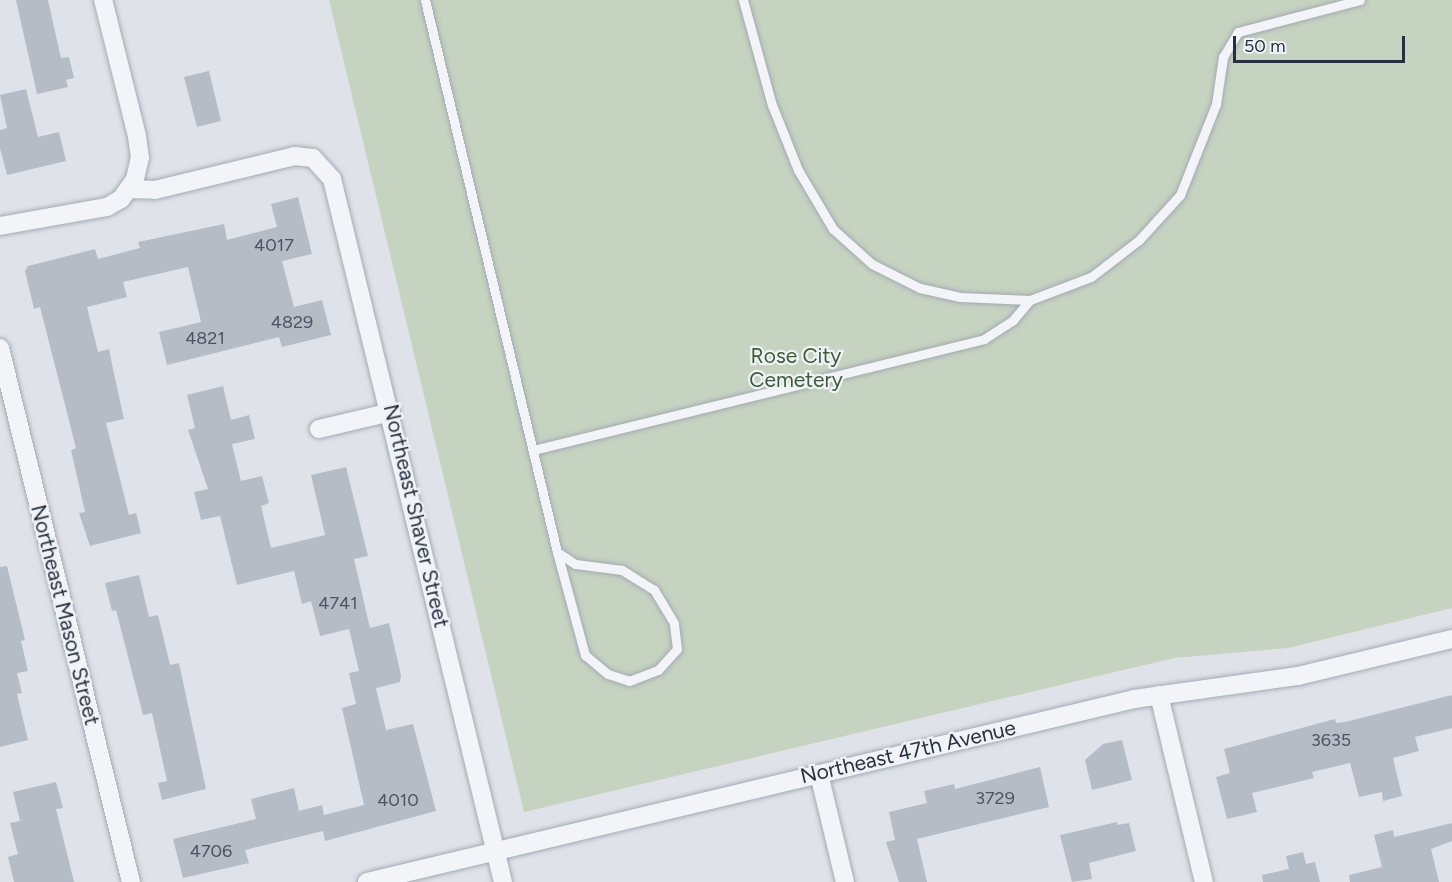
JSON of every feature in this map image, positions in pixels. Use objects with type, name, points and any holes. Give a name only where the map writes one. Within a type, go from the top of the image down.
[{"type":"street","points":[[0,226],[40,217],[84,214],[107,207],[130,189],[140,158],[137,136],[104,0]]},
{"type":"street","name":"Northeast Shaver Street","points":[[130,189],[155,190],[294,156],[313,158],[332,178],[391,412],[503,882]]},
{"type":"street","name":"Northeast Mason Street","points":[[0,348],[131,882]]},
{"type":"street","points":[[319,429],[391,412]]},
{"type":"street","name":"Northeast 47th Avenue","points":[[367,882],[1159,695],[1298,676],[1452,639]]},
{"type":"street","points":[[1159,695],[1204,882]]},
{"type":"street","points":[[819,774],[845,882]]},
{"type":"lane","points":[[425,0],[557,552],[585,655],[608,674],[629,681],[658,670],[677,649],[674,624],[654,590],[622,570],[574,564],[557,552]]},
{"type":"lane","points":[[743,0],[772,105],[798,170],[832,229],[872,264],[920,288],[960,297],[1030,300],[1091,277],[1139,240],[1180,195],[1216,104],[1223,57],[1238,32],[1360,0]]},
{"type":"lane","points":[[533,450],[984,339],[1013,320],[1030,300]]},
{"type":"green space","name":"Rose City Cemetery","points":[[329,0],[1452,0],[1452,608],[1288,648],[1174,658],[524,812]]},
{"type":"building","points":[[16,0],[48,0],[61,58],[69,57],[74,78],[66,80],[68,87],[37,94]]},
{"type":"building","points":[[209,71],[221,121],[197,127],[184,77]]},
{"type":"building","points":[[26,89],[38,137],[59,132],[66,161],[7,175],[0,148],[0,130],[7,128],[0,95]]},
{"type":"building","points":[[298,197],[312,254],[282,261],[294,307],[322,300],[331,335],[282,347],[279,337],[167,365],[159,332],[201,322],[188,267],[123,282],[127,297],[87,307],[98,352],[109,349],[124,419],[106,423],[129,515],[136,513],[141,533],[90,546],[79,513],[85,512],[71,450],[76,448],[40,307],[34,309],[25,271],[28,266],[95,249],[98,259],[140,248],[138,242],[224,224],[227,240],[277,227],[271,204]]},
{"type":"building","points":[[223,386],[231,420],[249,415],[255,439],[232,444],[241,481],[262,476],[269,503],[261,506],[271,548],[325,535],[311,475],[346,467],[368,556],[354,559],[370,628],[389,623],[401,675],[400,682],[376,688],[386,730],[413,724],[436,811],[325,841],[323,831],[245,850],[249,863],[183,878],[173,839],[256,819],[251,799],[294,788],[299,811],[322,805],[324,815],[364,805],[342,708],[356,704],[349,673],[359,671],[349,629],[320,636],[311,601],[302,604],[294,571],[237,585],[220,516],[201,520],[194,492],[208,489],[188,430],[195,428],[187,395]]},
{"type":"building","points":[[7,566],[25,640],[21,641],[28,671],[17,673],[22,693],[17,694],[28,740],[0,747],[0,567]]},
{"type":"building","points":[[139,575],[149,617],[158,615],[170,665],[179,663],[206,789],[162,800],[158,783],[167,781],[152,713],[143,715],[116,610],[112,611],[105,583]]},
{"type":"building","points":[[1452,695],[1452,728],[1415,737],[1419,751],[1393,758],[1402,796],[1383,801],[1382,792],[1359,797],[1350,763],[1312,772],[1314,778],[1252,793],[1257,812],[1227,819],[1216,777],[1230,773],[1224,749],[1335,719],[1336,723],[1345,722]]},
{"type":"building","points":[[1122,740],[1132,780],[1092,790],[1085,760],[1103,744]]},
{"type":"building","points":[[1040,767],[1049,807],[917,839],[927,882],[899,882],[886,842],[895,840],[889,812],[927,803],[924,791],[954,784],[955,789]]},
{"type":"building","points":[[56,782],[63,808],[56,809],[74,882],[14,882],[8,857],[18,854],[10,823],[20,821],[13,792]]},
{"type":"building","points":[[1117,822],[1117,825],[1129,823],[1136,851],[1089,863],[1092,879],[1072,882],[1060,835]]},
{"type":"building","points":[[1452,823],[1452,841],[1431,849],[1439,882],[1350,882],[1349,875],[1382,867],[1374,835],[1393,830],[1394,837]]},
{"type":"building","points":[[1303,852],[1306,864],[1315,862],[1320,882],[1263,882],[1262,875],[1289,869],[1286,856]]}]
